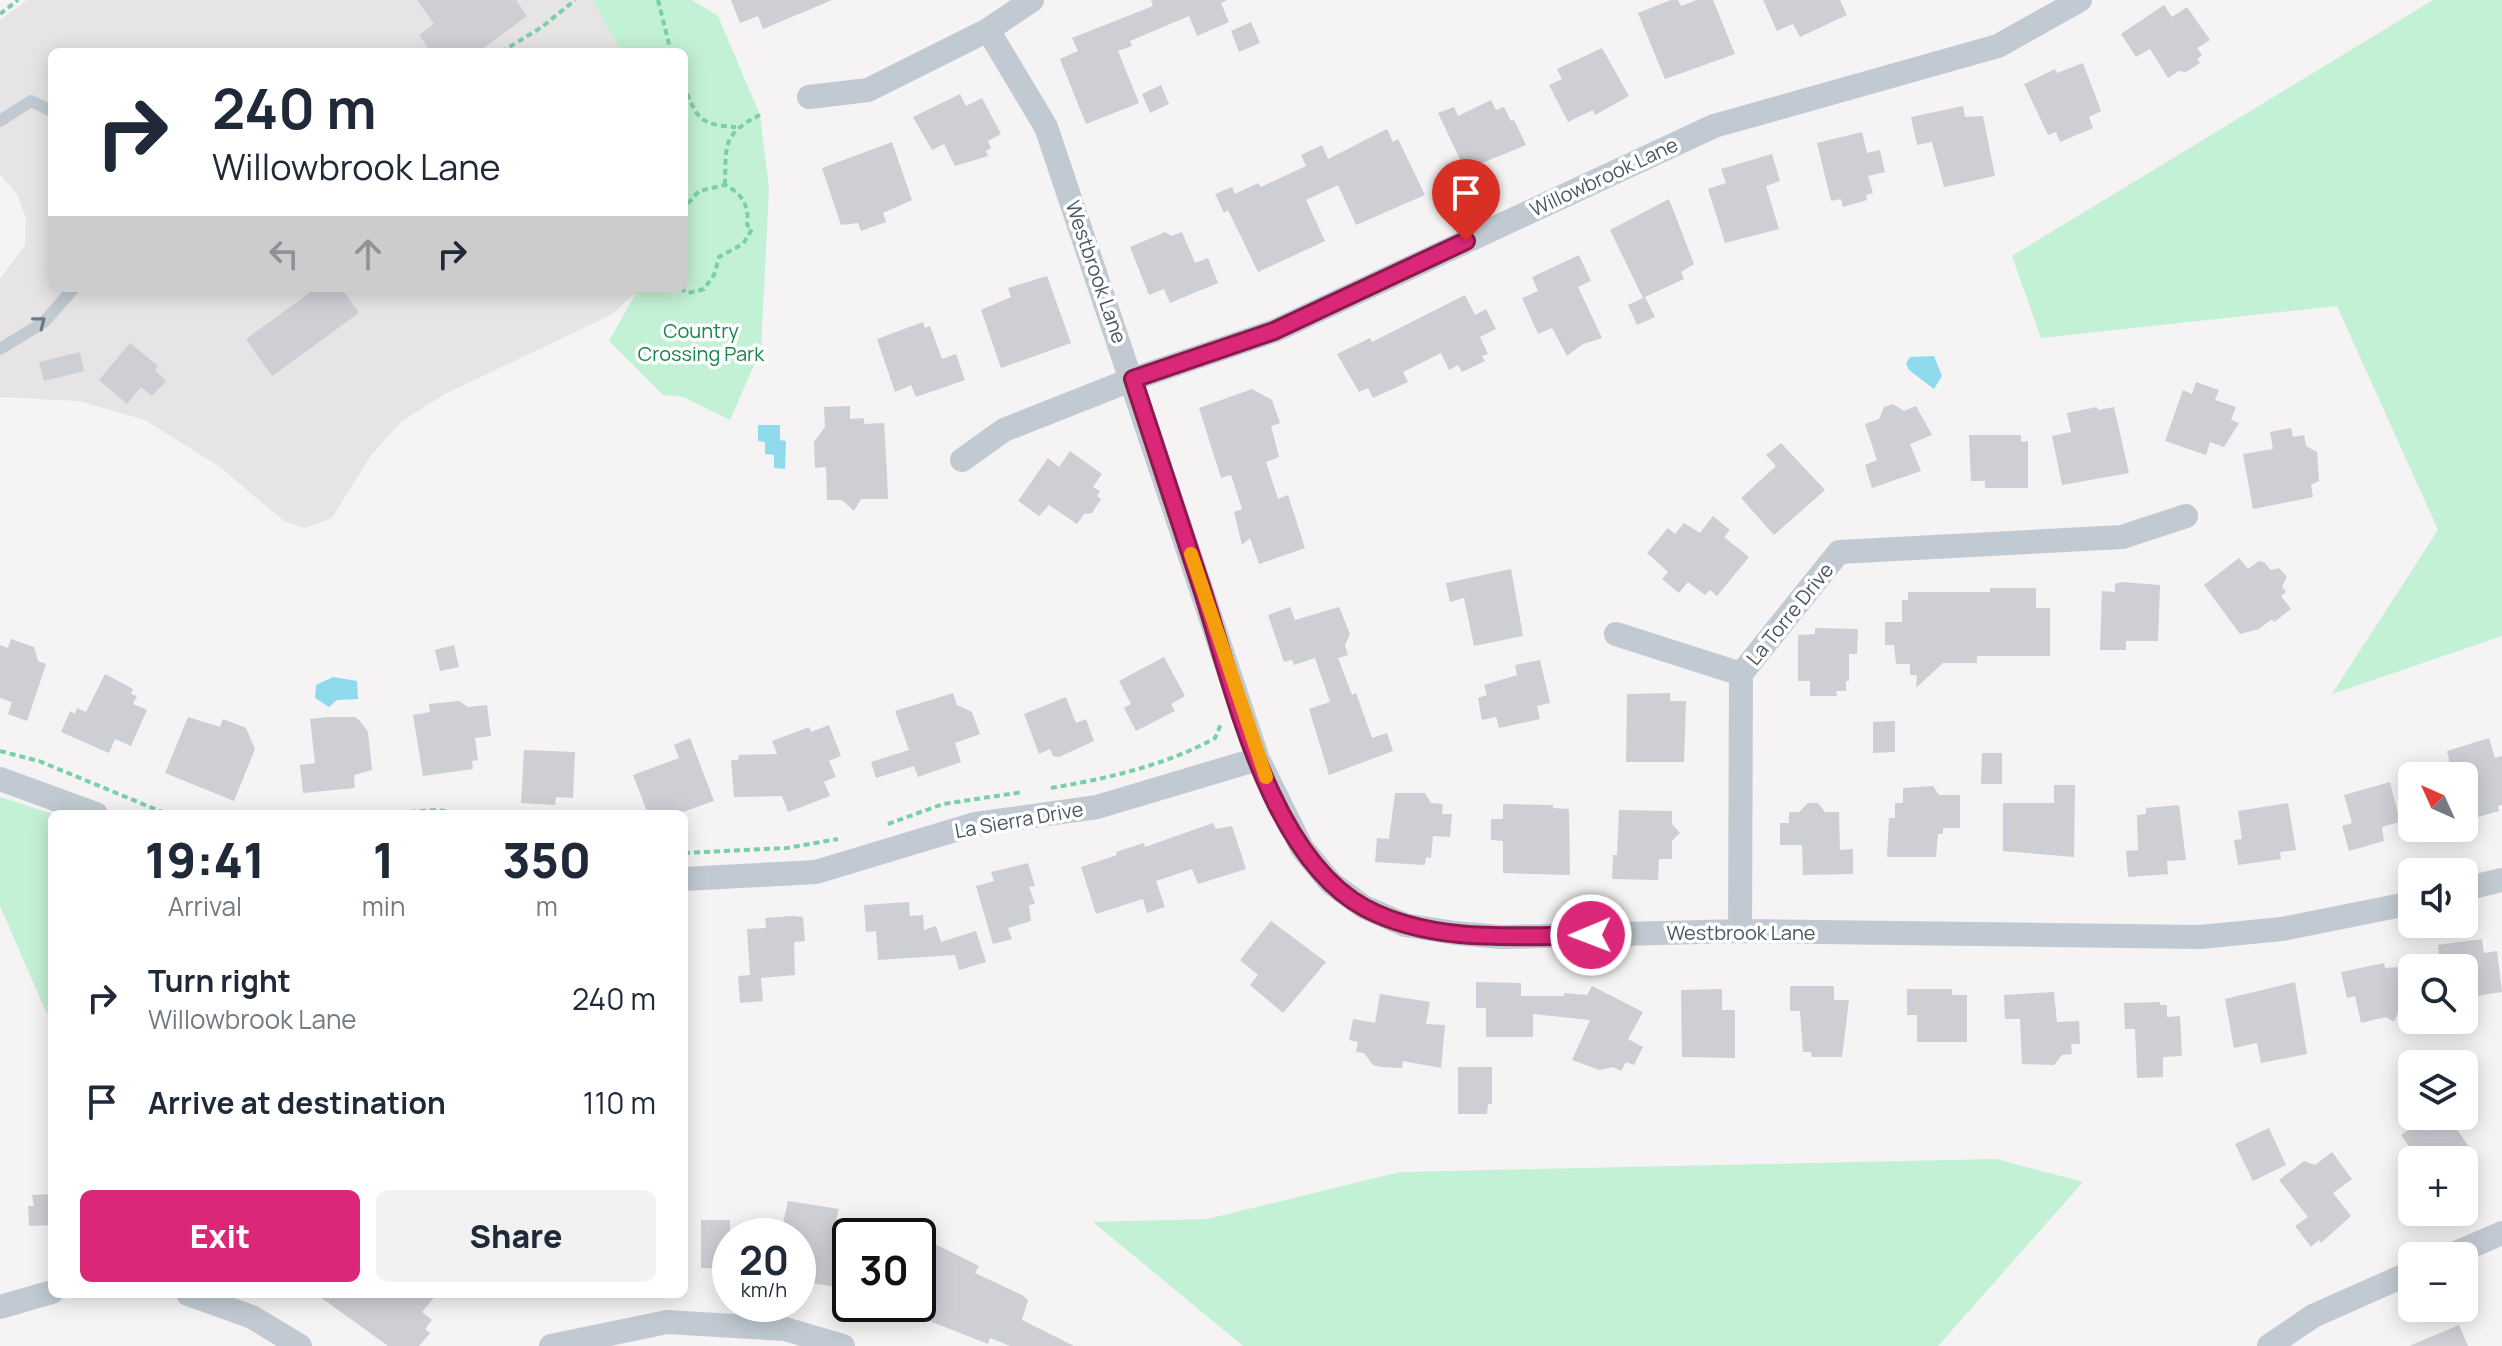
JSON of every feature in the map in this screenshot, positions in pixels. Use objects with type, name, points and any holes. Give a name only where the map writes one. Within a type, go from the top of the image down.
[{"type":"street","points":[[809,97],[868,90],[988,30],[1032,0]]},
{"type":"street","name":"Willowbrook Lane","points":[[962,460],[1004,430],[1133,379],[1274,331],[1714,126],[1998,46],[2080,0]]},
{"type":"street","name":"Westbrook Lane","points":[[988,30],[1046,127],[1258,759],[1302,848],[1331,883],[1364,907],[1405,925],[1501,937],[1740,931],[2200,937],[2282,929],[2398,906]]},
{"type":"street","name":"La Torre Drive","points":[[1740,931],[1741,674],[1839,552],[2122,537],[2186,516]]},
{"type":"street","points":[[1616,634],[1741,674]]},
{"type":"street","name":"La Sierra Drive","points":[[688,879],[816,872],[975,824],[1097,807],[1258,759]]},
{"type":"street","points":[[0,779],[85,810]]},
{"type":"street","points":[[2478,886],[2502,880]]},
{"type":"street","points":[[2478,1243],[2502,1233]]},
{"type":"street","points":[[2269,1346],[2313,1316],[2398,1278]]},
{"type":"street","points":[[0,1307],[48,1293]]},
{"type":"street","points":[[199,1298],[252,1317],[300,1346]]},
{"type":"street","points":[[551,1346],[667,1322],[785,1329],[843,1346]]},
{"type":"lane","points":[[0,121],[31,101],[48,109]]},
{"type":"lane","points":[[0,349],[44,322],[70,292]]},
{"type":"path","points":[[0,14],[18,0]]},
{"type":"path","points":[[508,48],[542,27],[575,0]]},
{"type":"path","points":[[658,0],[670,48]]},
{"type":"path","points":[[688,96],[694,113],[710,125],[736,127],[760,115]]},
{"type":"path","points":[[686,292],[704,289],[714,275],[719,257],[743,244],[752,229],[747,225],[748,211],[744,202],[725,185],[726,148],[736,127]]},
{"type":"path","points":[[688,200],[699,191],[725,185]]},
{"type":"path","points":[[0,751],[39,761],[157,810]]},
{"type":"shaded area","points":[[27,0],[593,0],[619,48],[48,48],[48,292],[636,292],[611,315],[445,394],[402,421],[371,455],[332,518],[305,528],[284,521],[220,467],[145,420],[79,401],[0,397],[0,279],[25,245],[26,219],[18,196],[0,174],[0,20]]},
{"type":"green space","name":"Country Crossing Park","points":[[593,0],[692,0],[718,16],[760,115],[769,188],[761,349],[730,420],[683,397],[663,395],[609,341],[636,292],[688,292],[688,48],[619,48]]},
{"type":"green space","points":[[2433,0],[2502,0],[2502,636],[2332,694],[2438,530],[2337,306],[2041,338],[2012,256]]},
{"type":"green space","points":[[0,797],[48,812],[48,1013],[46,1012],[0,906]]},
{"type":"green space","points":[[1996,1159],[2083,1182],[1938,1346],[1243,1346],[1093,1222],[1207,1219],[1400,1172]]},
{"type":"water","points":[[1934,356],[1942,376],[1934,389],[1909,370],[1906,363],[1910,357]]},
{"type":"water","points":[[758,425],[780,425],[780,440],[786,441],[785,469],[774,468],[774,455],[765,454],[765,442],[758,441]]},
{"type":"water","points":[[333,677],[357,681],[358,699],[337,700],[329,707],[315,698],[316,685]]},
{"type":"building","points":[[417,0],[516,0],[527,16],[483,48],[428,48],[419,35],[434,24]]},
{"type":"building","points":[[731,0],[832,0],[763,29],[758,16],[740,23]]},
{"type":"building","points":[[1151,0],[1227,0],[1221,3],[1229,22],[1197,36],[1189,16],[1130,41],[1132,46],[1118,51],[1139,103],[1086,124],[1060,59],[1078,51],[1072,38],[1153,6]]},
{"type":"building","points":[[1678,0],[1681,6],[1697,0],[1713,0],[1735,54],[1665,79],[1638,13]]},
{"type":"building","points":[[1763,0],[1840,0],[1847,15],[1800,37],[1793,24],[1777,31]]},
{"type":"building","points":[[2164,5],[2172,17],[2187,7],[2210,40],[2197,48],[2202,55],[2197,59],[2200,63],[2168,78],[2150,49],[2136,57],[2121,34]]},
{"type":"building","points":[[1251,22],[1260,43],[1239,52],[1231,31]]},
{"type":"building","points":[[1602,48],[1629,96],[1595,115],[1593,110],[1568,122],[1549,85],[1562,79],[1557,69]]},
{"type":"building","points":[[2083,63],[2101,111],[2089,117],[2093,128],[2060,142],[2056,132],[2048,135],[2024,84],[2055,69],[2057,73]]},
{"type":"building","points":[[1161,85],[1169,104],[1150,113],[1142,94]]},
{"type":"building","points":[[960,94],[966,106],[982,98],[1001,134],[988,141],[991,148],[986,151],[988,156],[955,166],[944,144],[932,150],[913,117]]},
{"type":"building","points":[[1491,100],[1496,110],[1504,107],[1526,145],[1465,170],[1438,113],[1454,107],[1458,116]]},
{"type":"building","points":[[1963,106],[1965,117],[1983,116],[1995,176],[1944,187],[1932,142],[1917,145],[1911,117]]},
{"type":"building","points":[[1387,129],[1393,142],[1398,139],[1425,195],[1356,225],[1338,185],[1306,200],[1325,241],[1258,272],[1228,210],[1224,213],[1215,194],[1232,187],[1235,194],[1258,183],[1261,187],[1306,166],[1301,155],[1322,145],[1328,159]]},
{"type":"building","points":[[1862,132],[1867,153],[1880,150],[1885,172],[1868,176],[1873,193],[1866,195],[1867,200],[1843,207],[1841,199],[1831,201],[1817,143]]},
{"type":"building","points":[[892,142],[912,200],[883,213],[886,222],[861,231],[858,223],[841,225],[822,168]]},
{"type":"building","points":[[1772,154],[1780,181],[1766,186],[1779,229],[1725,243],[1708,189],[1726,183],[1721,169]]},
{"type":"building","points":[[1669,199],[1694,264],[1681,272],[1684,279],[1645,297],[1655,317],[1637,325],[1628,305],[1643,298],[1610,230]]},
{"type":"building","points":[[1165,232],[1172,236],[1182,232],[1195,263],[1208,258],[1218,283],[1170,303],[1164,289],[1149,295],[1130,247]]},
{"type":"building","points":[[1579,255],[1591,281],[1578,287],[1602,338],[1583,344],[1567,356],[1552,328],[1538,334],[1522,298],[1538,291],[1532,277]]},
{"type":"building","points":[[1047,276],[1071,343],[1001,368],[981,310],[1011,297],[1008,288]]},
{"type":"building","points":[[311,292],[344,292],[359,313],[272,376],[246,339]]},
{"type":"building","points":[[1465,295],[1475,315],[1486,309],[1496,329],[1480,337],[1488,354],[1482,356],[1485,361],[1462,372],[1458,365],[1449,370],[1441,353],[1403,372],[1408,382],[1373,398],[1368,388],[1359,392],[1337,354],[1370,338],[1372,342]]},
{"type":"building","points":[[923,322],[925,328],[930,326],[942,359],[956,354],[965,380],[916,397],[911,385],[895,392],[877,339]]},
{"type":"building","points":[[130,343],[158,366],[155,370],[166,381],[152,396],[141,387],[127,404],[99,380]]},
{"type":"building","points":[[80,352],[84,371],[44,381],[39,362]]},
{"type":"building","points":[[2196,382],[2219,390],[2215,400],[2236,407],[2231,420],[2239,423],[2224,447],[2210,442],[2206,455],[2165,441],[2183,390],[2192,394]]},
{"type":"building","points":[[1252,389],[1272,400],[1280,423],[1271,426],[1279,457],[1266,462],[1278,499],[1288,495],[1305,548],[1259,564],[1250,538],[1242,545],[1234,512],[1242,509],[1231,475],[1221,478],[1199,408]]},
{"type":"building","points":[[1893,404],[1904,411],[1916,406],[1932,435],[1910,444],[1921,471],[1872,488],[1865,465],[1877,460],[1865,424],[1879,419],[1884,407]]},
{"type":"building","points":[[850,406],[850,419],[864,418],[864,424],[884,423],[888,499],[861,499],[854,511],[842,500],[827,500],[826,467],[815,468],[814,442],[825,427],[824,407]]},
{"type":"building","points":[[2097,407],[2098,410],[2114,407],[2129,473],[2062,485],[2052,436],[2071,432],[2067,413]]},
{"type":"building","points":[[2291,428],[2293,437],[2304,435],[2306,446],[2317,452],[2319,481],[2311,485],[2313,497],[2253,509],[2243,454],[2273,449],[2270,432]]},
{"type":"building","points":[[1969,435],[2021,435],[2021,442],[2028,441],[2028,488],[1985,488],[1985,481],[1971,481]]},
{"type":"building","points":[[1781,443],[1825,490],[1774,535],[1741,498],[1776,466],[1766,455]]},
{"type":"building","points":[[1070,451],[1102,474],[1093,487],[1100,491],[1097,496],[1101,499],[1092,513],[1084,514],[1077,524],[1049,505],[1039,516],[1018,501],[1048,458],[1059,467]]},
{"type":"building","points":[[1713,516],[1730,530],[1724,537],[1749,557],[1717,596],[1710,590],[1705,595],[1688,582],[1679,593],[1662,579],[1668,572],[1647,553],[1668,528],[1675,534],[1684,523],[1700,533]]},
{"type":"building","points":[[2239,558],[2248,569],[2259,561],[2271,570],[2279,568],[2287,577],[2282,586],[2286,592],[2281,596],[2291,609],[2274,622],[2272,619],[2259,629],[2240,634],[2204,585]]},
{"type":"building","points":[[1511,569],[1523,636],[1474,646],[1464,598],[1450,602],[1446,583]]},
{"type":"building","points":[[2115,584],[2160,585],[2158,641],[2126,641],[2126,650],[2100,650],[2102,591],[2115,592]]},
{"type":"building","points":[[1990,588],[2036,588],[2036,608],[2050,608],[2050,656],[1977,656],[1977,663],[1943,663],[1916,688],[1917,675],[1910,675],[1910,664],[1896,664],[1894,645],[1885,645],[1885,622],[1902,622],[1902,600],[1908,600],[1908,592],[1990,592]]},
{"type":"building","points":[[1290,607],[1295,620],[1339,607],[1350,634],[1345,645],[1348,655],[1338,658],[1352,695],[1356,693],[1372,738],[1387,733],[1393,751],[1329,775],[1309,709],[1330,702],[1315,658],[1294,665],[1292,660],[1284,662],[1268,615]]},
{"type":"building","points":[[1815,628],[1858,629],[1857,654],[1849,654],[1846,691],[1836,691],[1837,696],[1810,696],[1810,681],[1798,681],[1798,635],[1815,634]]},
{"type":"building","points":[[11,639],[34,647],[38,661],[46,664],[27,721],[8,714],[12,702],[0,698],[0,645],[8,648]]},
{"type":"building","points":[[454,645],[459,667],[440,671],[435,650]]},
{"type":"building","points":[[1164,657],[1185,696],[1171,704],[1175,711],[1136,731],[1124,708],[1131,704],[1119,681]]},
{"type":"building","points":[[1540,660],[1550,703],[1537,706],[1540,719],[1499,728],[1496,717],[1482,720],[1478,698],[1487,695],[1484,685],[1517,675],[1515,665]]},
{"type":"building","points":[[105,674],[133,689],[131,694],[137,696],[133,704],[147,710],[131,746],[115,739],[109,753],[61,732],[70,711],[75,714],[77,708],[86,712]]},
{"type":"building","points":[[953,693],[957,705],[972,712],[980,734],[955,743],[961,762],[918,777],[914,766],[876,778],[871,762],[909,750],[895,711]]},
{"type":"building","points":[[1670,693],[1670,701],[1686,701],[1684,762],[1626,762],[1627,694]]},
{"type":"building","points":[[1066,697],[1076,723],[1086,719],[1094,741],[1059,757],[1053,756],[1050,749],[1039,754],[1024,714]]},
{"type":"building","points":[[459,701],[468,707],[487,705],[491,736],[475,738],[478,760],[472,761],[473,769],[423,776],[413,715],[430,712],[429,704]]},
{"type":"building","points":[[188,717],[220,727],[223,719],[246,728],[255,749],[234,801],[165,773]]},
{"type":"building","points":[[355,717],[360,721],[368,732],[372,770],[354,775],[355,788],[303,793],[300,765],[315,763],[310,719]]},
{"type":"building","points":[[1895,721],[1895,752],[1873,753],[1873,722]]},
{"type":"building","points":[[829,725],[841,756],[829,761],[836,777],[824,782],[830,796],[788,812],[782,796],[734,797],[731,760],[738,760],[739,755],[777,754],[772,741],[809,727],[811,732]]},
{"type":"building","points":[[690,738],[714,801],[688,810],[646,810],[633,775],[679,758],[674,745]]},
{"type":"building","points":[[2489,738],[2495,758],[2502,756],[2502,805],[2498,806],[2499,811],[2478,817],[2478,762],[2450,762],[2447,751]]},
{"type":"building","points":[[524,750],[575,752],[573,798],[556,797],[555,805],[521,803]]},
{"type":"building","points":[[1982,753],[2002,753],[2002,784],[1981,784]]},
{"type":"building","points":[[2390,782],[2398,823],[2382,827],[2384,841],[2349,851],[2342,826],[2352,823],[2344,795]]},
{"type":"building","points":[[2054,785],[2075,785],[2074,857],[2003,851],[2003,803],[2054,803]]},
{"type":"building","points":[[1933,786],[1939,795],[1960,795],[1960,828],[1943,828],[1943,834],[1938,834],[1936,857],[1887,857],[1889,818],[1895,818],[1895,803],[1903,803],[1903,788]]},
{"type":"building","points":[[1395,793],[1425,793],[1431,803],[1443,804],[1442,814],[1452,814],[1450,837],[1433,836],[1431,858],[1426,857],[1425,865],[1375,862],[1377,838],[1389,839]]},
{"type":"building","points":[[1808,803],[1818,803],[1825,812],[1839,812],[1840,850],[1853,849],[1853,874],[1803,875],[1802,845],[1780,845],[1780,823],[1789,823],[1789,812],[1799,812]]},
{"type":"building","points":[[2288,803],[2296,850],[2280,852],[2281,859],[2238,865],[2234,840],[2242,839],[2238,811]]},
{"type":"building","points":[[1503,804],[1553,805],[1553,808],[1569,809],[1570,875],[1503,873],[1503,841],[1491,840],[1491,819],[1503,819]]},
{"type":"building","points":[[2179,805],[2186,860],[2167,861],[2168,874],[2128,877],[2126,851],[2138,850],[2137,815],[2146,814],[2146,808]]},
{"type":"building","points":[[1619,810],[1672,811],[1672,824],[1680,833],[1672,841],[1672,859],[1659,859],[1658,880],[1612,879],[1613,855],[1617,855]]},
{"type":"building","points":[[1213,823],[1216,829],[1232,826],[1246,869],[1198,884],[1192,869],[1156,881],[1165,907],[1147,913],[1143,899],[1096,914],[1081,867],[1117,855],[1116,852],[1144,843],[1145,847]]},
{"type":"building","points":[[1028,863],[1035,886],[1029,887],[1035,904],[1029,905],[1031,921],[1008,928],[1012,939],[993,944],[976,886],[994,881],[991,872]]},
{"type":"building","points":[[909,902],[910,916],[923,915],[924,930],[936,926],[941,942],[976,931],[986,962],[959,970],[955,955],[878,960],[876,931],[866,932],[864,905]]},
{"type":"building","points":[[803,917],[805,941],[794,942],[795,975],[761,978],[763,1001],[740,1003],[738,976],[750,975],[747,929],[766,928],[765,918]]},
{"type":"building","points":[[1271,921],[1326,962],[1283,1013],[1250,985],[1258,975],[1240,960]]},
{"type":"building","points":[[2482,939],[2484,953],[2497,951],[2502,992],[2478,996],[2478,954],[2439,954],[2438,945]]},
{"type":"building","points":[[2384,963],[2385,968],[2398,967],[2398,1013],[2394,1022],[2386,1017],[2361,1023],[2355,996],[2347,998],[2341,972]]},
{"type":"building","points":[[1476,982],[1521,983],[1521,996],[1587,995],[1592,986],[1643,1012],[1628,1039],[1643,1047],[1634,1065],[1626,1062],[1621,1071],[1613,1067],[1600,1070],[1572,1060],[1590,1020],[1533,1014],[1533,1037],[1486,1037],[1486,1008],[1476,1008]]},
{"type":"building","points":[[2295,982],[2307,1054],[2261,1063],[2257,1043],[2234,1048],[2225,999]]},
{"type":"building","points":[[1790,986],[1834,986],[1834,1000],[1849,1000],[1842,1057],[1812,1057],[1811,1052],[1803,1052],[1800,1011],[1790,1011]]},
{"type":"building","points":[[1722,989],[1722,1010],[1735,1010],[1735,1058],[1682,1057],[1681,990]]},
{"type":"building","points":[[1907,989],[1952,989],[1952,995],[1967,995],[1967,1042],[1917,1042],[1917,1015],[1907,1015]]},
{"type":"building","points":[[2054,992],[2057,1022],[2079,1021],[2080,1044],[2071,1044],[2072,1054],[2062,1055],[2054,1065],[2022,1064],[2020,1019],[2005,1019],[2004,995]]},
{"type":"building","points":[[1380,994],[1430,1002],[1426,1024],[1445,1025],[1441,1068],[1403,1061],[1402,1068],[1382,1067],[1373,1065],[1364,1053],[1356,1052],[1358,1042],[1349,1040],[1353,1019],[1375,1023]]},
{"type":"building","points":[[2160,1002],[2160,1005],[2167,1005],[2167,1017],[2180,1016],[2182,1056],[2163,1057],[2163,1077],[2137,1078],[2135,1029],[2125,1029],[2124,1003]]},
{"type":"building","points":[[1458,1067],[1492,1067],[1492,1104],[1488,1104],[1487,1114],[1458,1114]]},
{"type":"building","points":[[2269,1128],[2286,1165],[2253,1181],[2235,1144]]},
{"type":"building","points":[[2408,1130],[2457,1130],[2468,1146],[2409,1146],[2401,1135]]},
{"type":"building","points":[[2332,1152],[2352,1179],[2333,1193],[2351,1216],[2321,1243],[2319,1240],[2311,1247],[2295,1226],[2308,1217],[2279,1180],[2304,1161],[2315,1165]]},
{"type":"building","points":[[48,1194],[48,1225],[29,1226],[28,1206],[34,1206],[32,1195]]},
{"type":"building","points":[[788,1201],[839,1209],[837,1218],[832,1218],[832,1286],[816,1284],[816,1218],[784,1218]]},
{"type":"building","points":[[701,1220],[712,1220],[712,1268],[701,1268]]},
{"type":"building","points":[[936,1244],[979,1266],[975,1273],[1022,1295],[1028,1300],[1022,1320],[1074,1346],[1010,1346],[990,1338],[988,1344],[932,1322],[936,1322]]},
{"type":"building","points":[[322,1298],[434,1298],[422,1312],[432,1320],[425,1329],[430,1333],[419,1346],[388,1346]]},
{"type":"building","points":[[2459,1325],[2468,1346],[2409,1346]]},
{"type":"slow traffic","points":[[1191,554],[1266,777]]},
{"type":"route","points":[[1466,241],[1274,331],[1133,379],[1258,759],[1302,848],[1316,865],[1331,883],[1364,907],[1405,925],[1501,937],[1591,935]]}]
